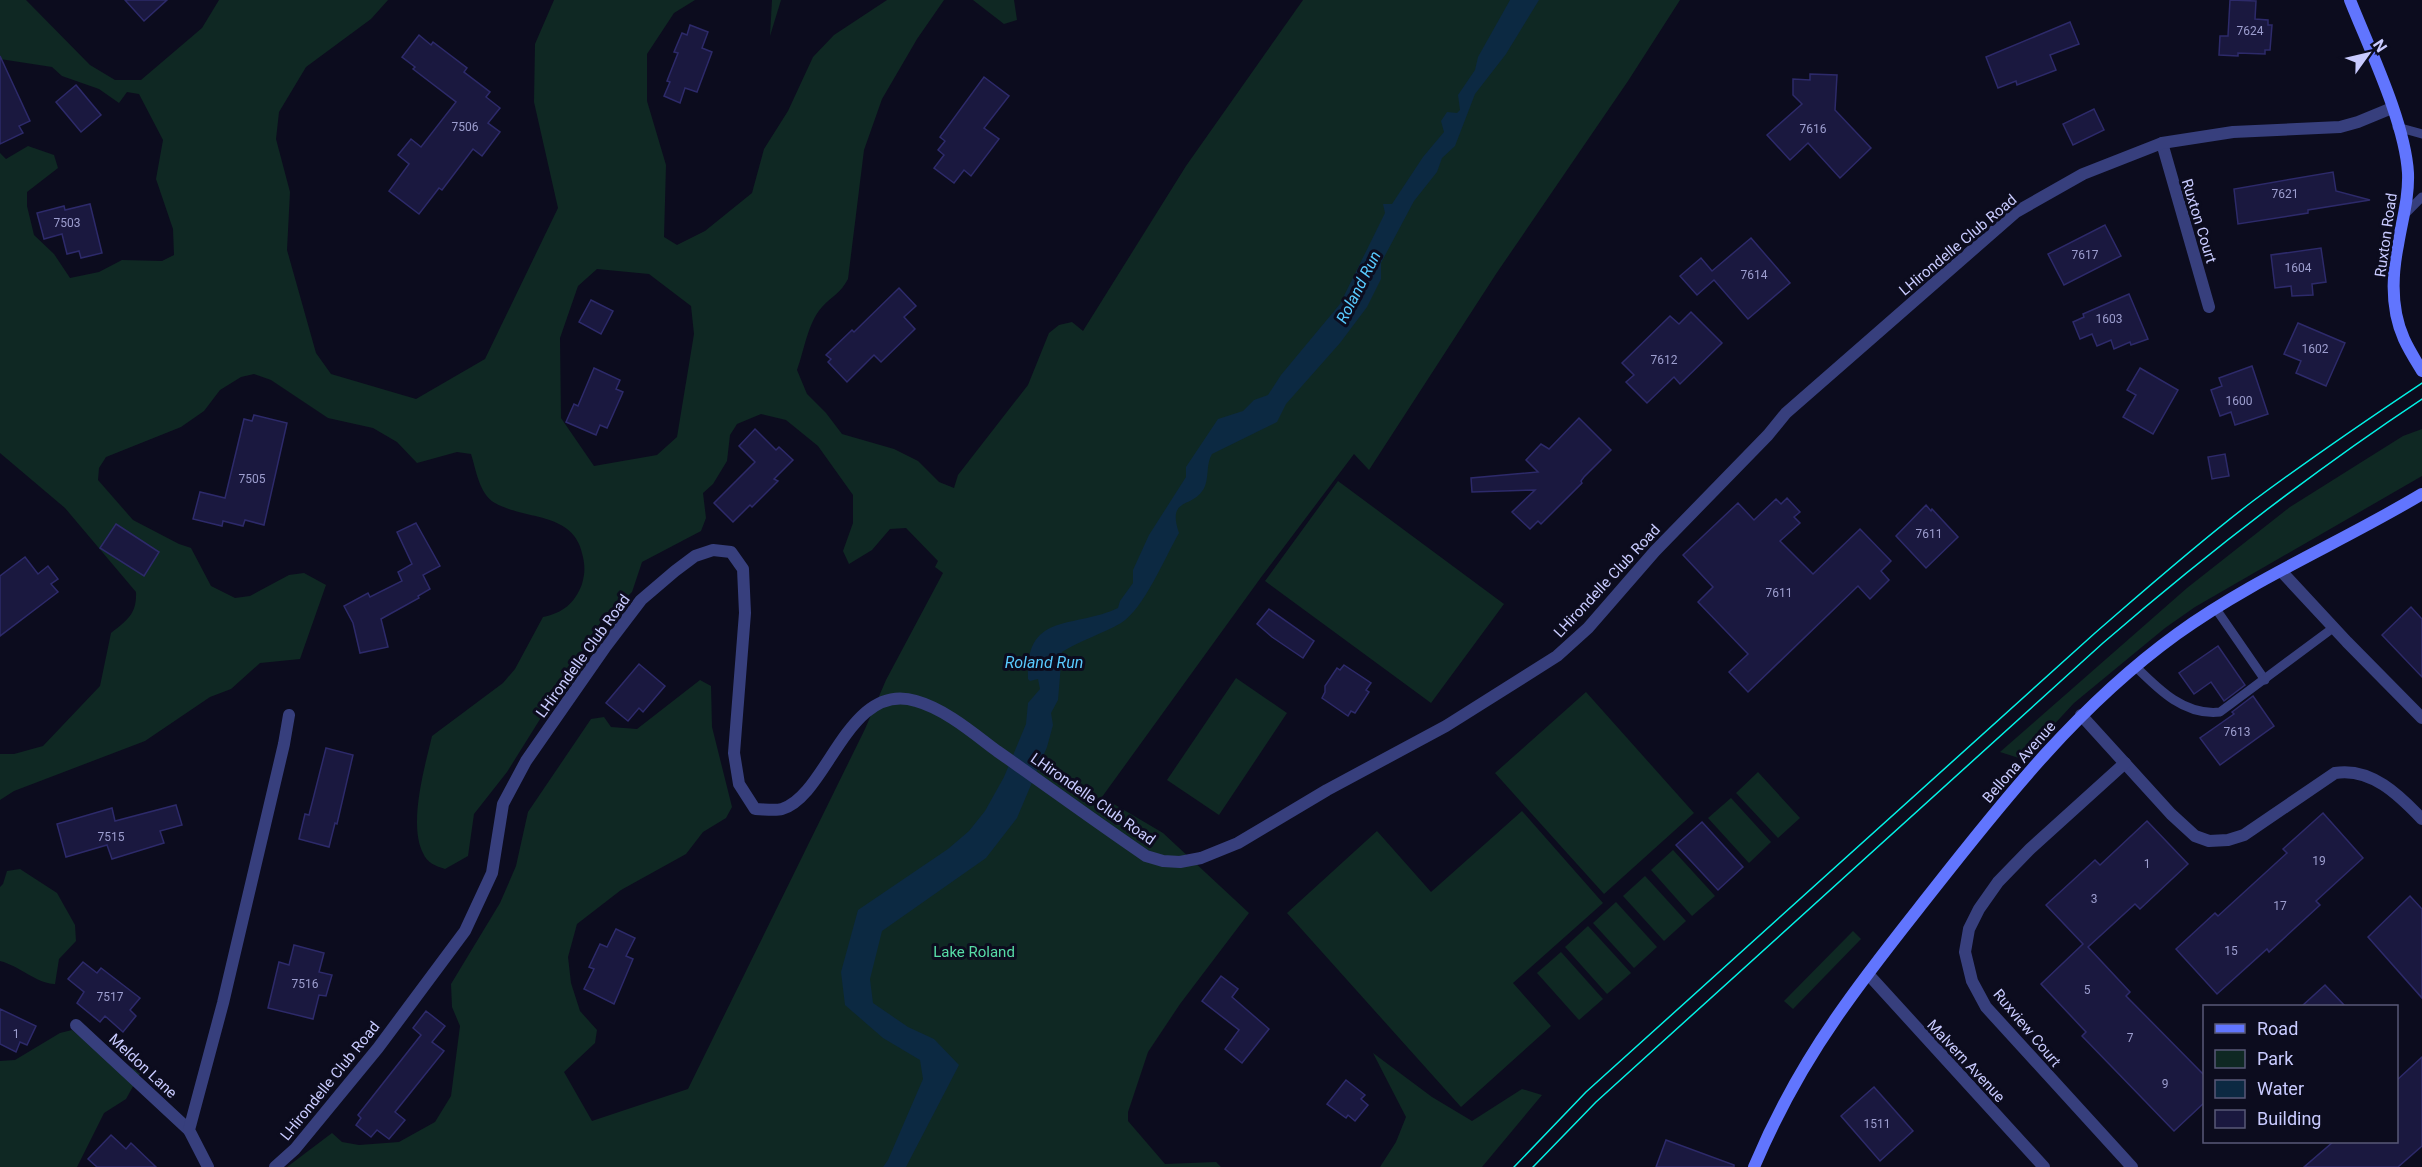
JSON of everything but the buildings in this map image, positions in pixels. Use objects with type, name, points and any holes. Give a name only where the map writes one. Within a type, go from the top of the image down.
[{"type":"main road","name":"Ruxton Road","points":[[2350,0],[2392,108],[2406,153],[2408,174],[2406,213],[2398,244],[2393,279],[2396,310],[2403,338],[2420,368]]},
{"type":"main road","name":"Bellona Avenue","points":[[1754,1167],[1809,1059],[1868,974],[2032,768],[2081,715],[2175,636],[2216,609],[2422,494]]},
{"type":"street","name":"LHirondelle Club Road","points":[[275,1167],[295,1149],[378,1048],[465,931],[492,873],[503,804],[526,761],[641,600],[695,556],[713,550],[731,552],[742,569],[745,613],[734,753],[739,784],[755,808],[782,809],[804,794],[845,734],[862,716],[881,704],[897,699],[915,700],[966,729],[1146,856],[1163,861],[1180,862],[1202,858],[1238,843],[1327,790],[1446,726],[1557,656],[1588,628],[1655,551],[1768,435],[1786,412],[2016,212],[2083,174],[2162,143],[2233,132],[2340,127],[2392,108]]},
{"type":"street","name":"Ruxton Court","points":[[2162,143],[2209,307]]},
{"type":"street","points":[[2281,571],[2333,628],[2422,718]]},
{"type":"street","points":[[208,1167],[189,1130],[223,1003],[289,715]]},
{"type":"street","points":[[2081,715],[2171,814],[2195,836],[2209,841],[2228,840],[2244,835],[2326,779],[2349,771],[2361,773],[2388,787],[2422,819]]},
{"type":"street","name":"Ruxview Court","points":[[2125,763],[1998,882],[1969,929],[1965,952],[1972,981],[1986,1007],[2132,1167]]},
{"type":"street","name":"Malvern Avenue","points":[[1868,974],[2044,1167]]},
{"type":"street","name":"Meldon Lane","points":[[75,1025],[189,1130]]},
{"type":"lane","points":[[2397,127],[2422,134]]},
{"type":"lane","points":[[2406,213],[2422,197]]},
{"type":"lane","points":[[2216,609],[2265,680]]},
{"type":"lane","points":[[2136,667],[2171,699],[2190,708],[2209,713],[2220,712],[2333,628]]},
{"type":"green space","name":"Lake Roland","points":[[0,0],[26,0],[90,65],[115,80],[141,80],[202,28],[219,0],[388,0],[371,19],[306,67],[279,112],[276,139],[290,192],[287,250],[316,353],[331,374],[416,399],[485,359],[558,208],[534,102],[535,44],[554,0],[695,0],[674,13],[647,54],[647,101],[666,165],[664,237],[677,245],[705,231],[752,193],[764,149],[788,111],[813,57],[834,35],[887,0],[944,0],[917,39],[882,99],[864,150],[848,279],[817,313],[797,370],[807,394],[842,434],[894,449],[918,461],[939,482],[954,488],[958,475],[1028,385],[1049,333],[1059,325],[1072,322],[1083,331],[1186,166],[1303,0],[1680,0],[1628,81],[1496,274],[1369,470],[1354,454],[1262,576],[1102,797],[1163,833],[1249,913],[1180,1004],[1148,1052],[1128,1112],[1128,1121],[1165,1164],[1216,1162],[1221,1167],[287,1167],[332,1133],[342,1142],[359,1145],[399,1142],[435,1122],[451,1096],[460,1026],[452,1007],[451,984],[500,903],[516,866],[528,812],[591,719],[604,717],[611,727],[637,729],[700,680],[711,686],[712,727],[732,807],[726,818],[703,832],[686,854],[621,890],[577,924],[568,957],[571,983],[580,1011],[597,1030],[595,1043],[564,1072],[592,1121],[688,1089],[865,729],[886,680],[943,573],[935,567],[938,561],[906,528],[890,529],[872,550],[849,564],[843,551],[853,523],[853,495],[818,446],[786,420],[761,414],[737,424],[730,435],[727,461],[713,484],[703,493],[706,518],[701,531],[642,562],[632,592],[602,620],[507,772],[474,814],[468,856],[445,869],[432,864],[425,856],[417,827],[419,795],[432,736],[503,683],[515,669],[543,617],[562,610],[576,597],[582,584],[584,570],[578,542],[560,524],[508,509],[490,499],[479,481],[471,454],[457,452],[417,463],[397,442],[373,428],[328,418],[271,380],[254,374],[241,377],[220,390],[204,411],[181,427],[106,457],[99,468],[98,480],[133,520],[191,548],[211,586],[235,598],[250,596],[289,575],[304,573],[326,585],[300,659],[260,663],[231,689],[210,697],[145,741],[14,791],[0,800],[0,754],[14,754],[43,746],[100,686],[111,633],[133,611],[136,592],[65,508],[0,453],[0,153],[6,159],[28,146],[54,155],[58,168],[27,192],[27,206],[34,235],[54,254],[70,278],[99,272],[122,260],[162,261],[174,255],[173,229],[156,179],[163,140],[139,94],[127,92],[119,103],[99,89],[62,76],[52,67],[0,59]],"holes":[[[597,269],[649,274],[691,306],[694,334],[677,437],[657,455],[594,466],[561,418],[560,338],[578,286]]]},
{"type":"green space","points":[[772,0],[781,0],[770,36]]},
{"type":"green space","points":[[973,0],[1014,0],[1017,20],[1004,24]]},
{"type":"green space","points":[[2422,429],[2422,476],[2195,607],[2165,628],[2074,703],[2022,759],[2000,752],[2187,588],[2290,507],[2403,436]]},
{"type":"green space","points":[[1338,481],[1504,604],[1431,703],[1265,581]]},
{"type":"green space","points":[[1236,678],[1287,713],[1219,815],[1167,780]]},
{"type":"green space","points":[[1586,692],[1694,813],[1604,894],[1495,773]]},
{"type":"green space","points":[[1758,772],[1800,818],[1778,838],[1736,793]]},
{"type":"green space","points":[[1731,798],[1771,842],[1749,863],[1708,818]]},
{"type":"green space","points":[[1522,811],[1603,903],[1513,983],[1551,1026],[1461,1107],[1287,913],[1377,831],[1431,892]]},
{"type":"green space","points":[[1673,850],[1715,896],[1692,916],[1651,870]]},
{"type":"green space","points":[[20,869],[57,893],[75,925],[76,941],[59,959],[55,984],[41,981],[0,961],[0,887],[7,871]]},
{"type":"green space","points":[[1645,876],[1686,921],[1664,941],[1623,896]]},
{"type":"green space","points":[[1616,902],[1657,947],[1634,968],[1593,923]]},
{"type":"green space","points":[[1588,926],[1631,973],[1607,994],[1565,947]]},
{"type":"green space","points":[[1853,931],[1861,939],[1793,1009],[1784,1001]]},
{"type":"green space","points":[[1561,952],[1603,999],[1579,1020],[1537,973]]},
{"type":"green space","points":[[72,1030],[103,1055],[141,1072],[126,1099],[104,1113],[77,1167],[0,1167],[0,1061],[15,1060],[60,1033]]},
{"type":"green space","points":[[1373,1053],[1432,1097],[1472,1121],[1522,1089],[1542,1095],[1482,1167],[1380,1167],[1396,1142],[1406,1117]]},
{"type":"water","name":"Roland Run","points":[[1510,0],[1539,0],[1506,54],[1475,94],[1455,146],[1442,158],[1437,172],[1414,201],[1381,263],[1381,279],[1367,307],[1340,343],[1286,404],[1277,422],[1212,454],[1205,486],[1195,498],[1183,504],[1176,513],[1179,533],[1146,595],[1130,616],[1114,627],[1062,652],[1058,700],[1051,713],[1053,725],[1047,747],[1017,818],[986,858],[882,931],[870,979],[873,1003],[908,1027],[934,1039],[959,1065],[906,1167],[883,1167],[923,1079],[920,1060],[883,1038],[845,1005],[841,972],[858,910],[948,849],[969,831],[985,811],[1004,777],[1026,724],[1028,703],[1040,689],[1038,679],[1030,681],[1028,679],[1029,657],[1035,642],[1044,632],[1055,626],[1118,608],[1120,601],[1133,583],[1133,570],[1149,535],[1186,477],[1186,467],[1218,419],[1243,411],[1254,400],[1268,395],[1281,375],[1340,304],[1385,213],[1383,204],[1392,204],[1423,157],[1444,132],[1441,121],[1447,112],[1457,113],[1460,110],[1458,95],[1475,70],[1478,57]]},
{"type":"tram line","points":[[1514,1167],[1586,1092],[2134,599],[2253,501],[2422,383]]},
{"type":"tram line","points":[[1533,1167],[1596,1102],[2103,643],[2259,516],[2339,456],[2422,399]]}]
